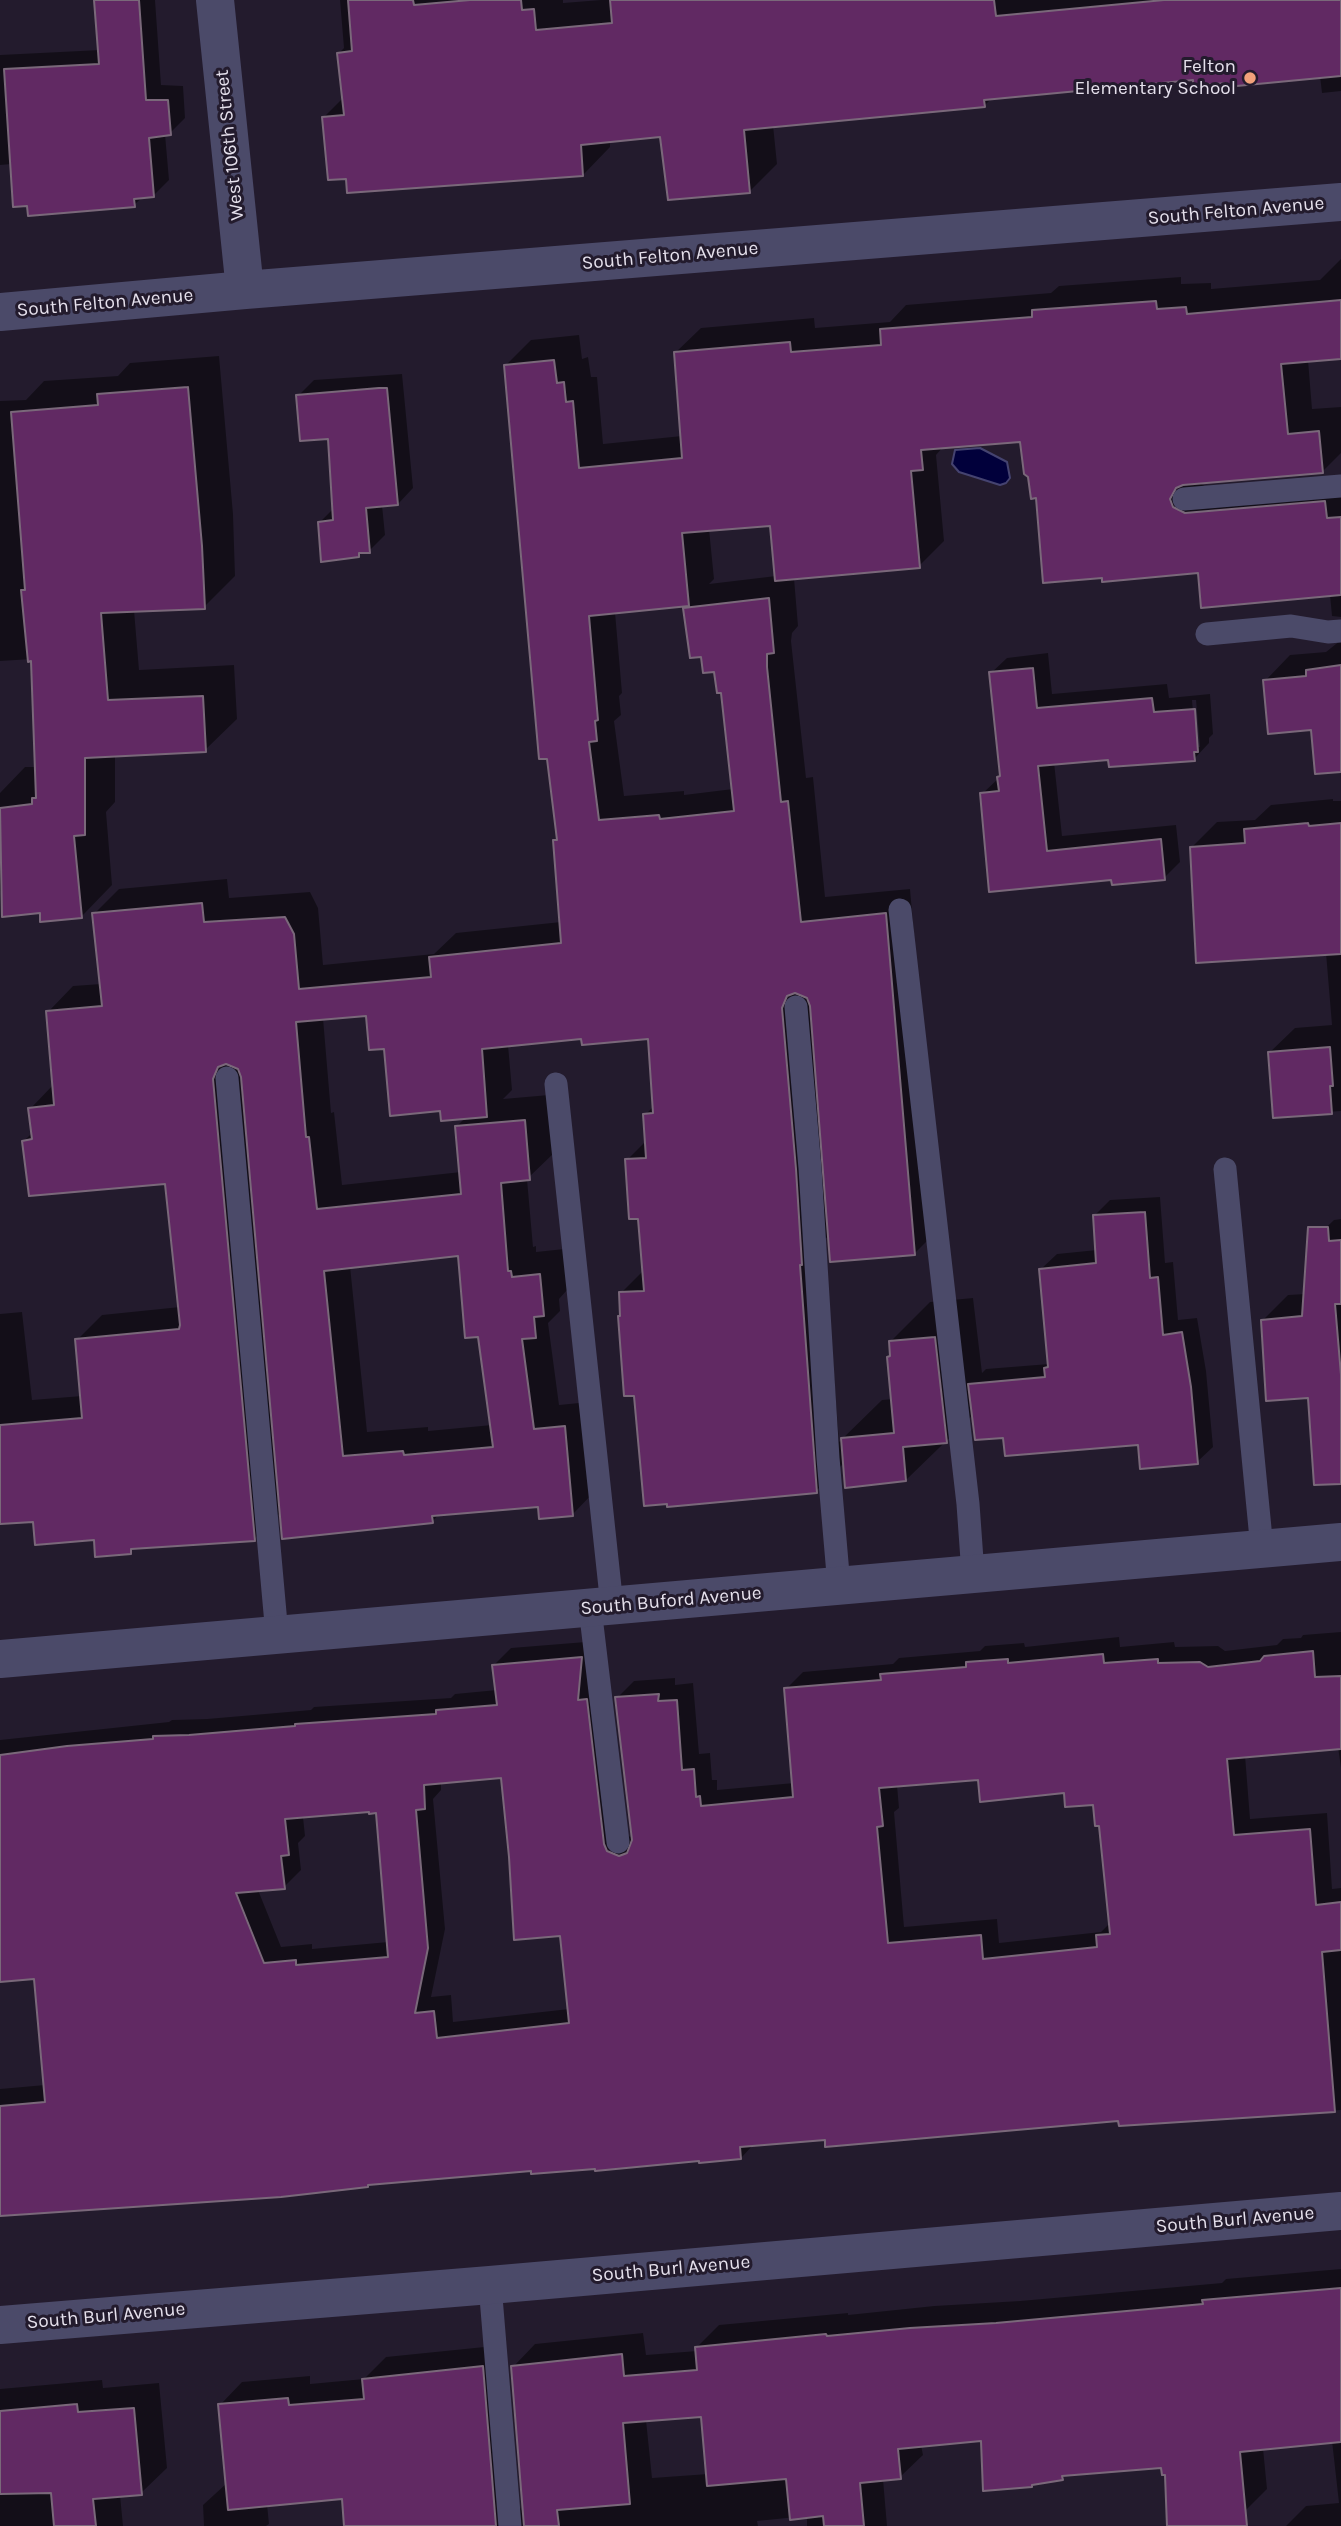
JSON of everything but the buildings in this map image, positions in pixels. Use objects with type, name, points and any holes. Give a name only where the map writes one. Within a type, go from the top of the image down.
[{"type":"street","name":"West 106th Street","points":[[215,0],[245,290]]},
{"type":"street","name":"South Felton Avenue","points":[[0,312],[1341,202]]},
{"type":"street","name":"South Buford Avenue","points":[[0,1659],[1341,1542]]},
{"type":"street","name":"South Burl Avenue","points":[[0,2325],[1341,2211]]},
{"type":"lane","points":[[1184,499],[1341,486]]},
{"type":"lane","points":[[1207,634],[1291,626],[1328,632],[1341,631]]},
{"type":"lane","points":[[900,910],[968,1504],[973,1574]]},
{"type":"lane","points":[[796,1007],[839,1586]]},
{"type":"lane","points":[[227,1078],[277,1635]]},
{"type":"lane","points":[[556,1084],[601,1607],[618,1842]]},
{"type":"lane","points":[[1225,1169],[1262,1549]]},
{"type":"lane","points":[[491,2285],[510,2526]]},
{"type":"shaded area","points":[[980,448],[1007,462],[1010,478],[1006,483],[1000,485],[959,472],[952,464],[955,450]]},
{"type":"place","name":"Felton Elementary School","points":[[1250,78]]}]
